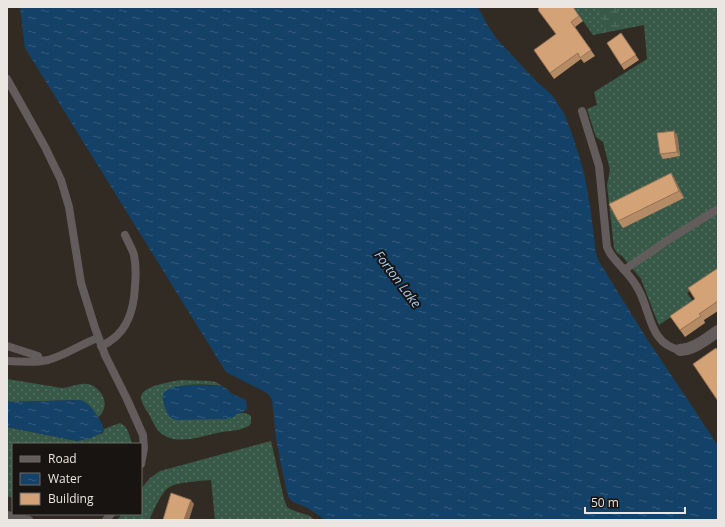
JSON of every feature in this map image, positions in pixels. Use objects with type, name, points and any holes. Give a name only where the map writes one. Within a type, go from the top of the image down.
[{"type":"street","points":[[680,350],[690,349],[718,331]]},
{"type":"lane","points":[[7,79],[45,146],[61,180],[69,207],[81,282],[101,346],[141,430],[144,440],[142,459]]},
{"type":"lane","points":[[582,111],[599,166],[607,247],[610,253],[633,280],[641,292],[652,326],[657,335],[668,346],[680,350]]},
{"type":"lane","points":[[624,270],[718,209]]},
{"type":"lane","points":[[101,346],[110,342],[122,330],[127,323],[133,308],[136,268],[133,253],[125,235]]},
{"type":"lane","points":[[7,361],[22,362],[48,360],[98,338]]},
{"type":"lane","points":[[7,346],[38,356],[40,361]]},
{"type":"lane","points":[[9,517],[29,520]]},
{"type":"green space","points":[[573,7],[718,7],[718,272],[687,293],[693,302],[659,325],[641,279],[614,248],[607,185],[610,170],[603,142],[596,137],[587,109],[597,105],[594,92],[647,59],[644,25],[593,35]]},
{"type":"green space","points":[[609,7],[616,7],[619,18],[618,29],[602,33],[603,19],[596,9],[599,10]]},
{"type":"green space","points":[[7,379],[62,388],[80,384],[91,385],[96,387],[102,395],[105,404],[104,409],[102,414],[98,417],[89,405],[80,400],[7,401]]},
{"type":"green space","points":[[182,380],[210,381],[216,382],[222,386],[186,385],[166,391],[164,404],[170,416],[243,413],[251,416],[251,423],[249,426],[239,429],[202,437],[180,440],[167,437],[155,426],[143,405],[141,400],[142,393],[152,387]]},
{"type":"green space","points":[[120,423],[123,424],[127,429],[132,443],[12,443],[12,498],[7,496],[7,427],[77,441],[103,433],[104,429]]},
{"type":"green space","points":[[271,441],[287,507],[310,516],[315,520],[215,520],[211,480],[182,483],[168,488],[160,498],[149,520],[117,520],[121,515],[142,515],[142,488],[150,478],[160,471]]},
{"type":"water","name":"Forton Lake","points":[[20,7],[478,7],[497,39],[536,81],[552,95],[565,115],[584,172],[598,260],[647,339],[718,446],[718,520],[325,520],[308,508],[293,502],[289,498],[286,489],[276,439],[272,400],[265,392],[226,372],[25,48]]},
{"type":"water","points":[[202,385],[222,386],[231,393],[246,400],[247,410],[232,418],[226,419],[177,420],[171,418],[164,403],[163,394],[167,390],[175,387]]},
{"type":"water","points":[[80,400],[88,404],[98,416],[104,429],[103,432],[91,438],[77,441],[7,427],[7,401]]},
{"type":"building","points":[[537,7],[573,7],[579,16],[571,22],[591,50],[580,58],[578,53],[550,73],[534,50],[556,34]]},
{"type":"building","points":[[621,33],[636,55],[621,65],[607,43]]},
{"type":"building","points":[[674,131],[677,152],[660,154],[657,133]]},
{"type":"building","points":[[671,173],[679,191],[618,221],[609,204]]},
{"type":"building","points":[[718,268],[718,301],[699,314],[701,316],[680,330],[670,316],[695,299],[688,288]]},
{"type":"building","points":[[716,348],[718,351],[718,401],[693,364]]},
{"type":"building","points":[[171,493],[191,500],[184,520],[163,520]]}]
